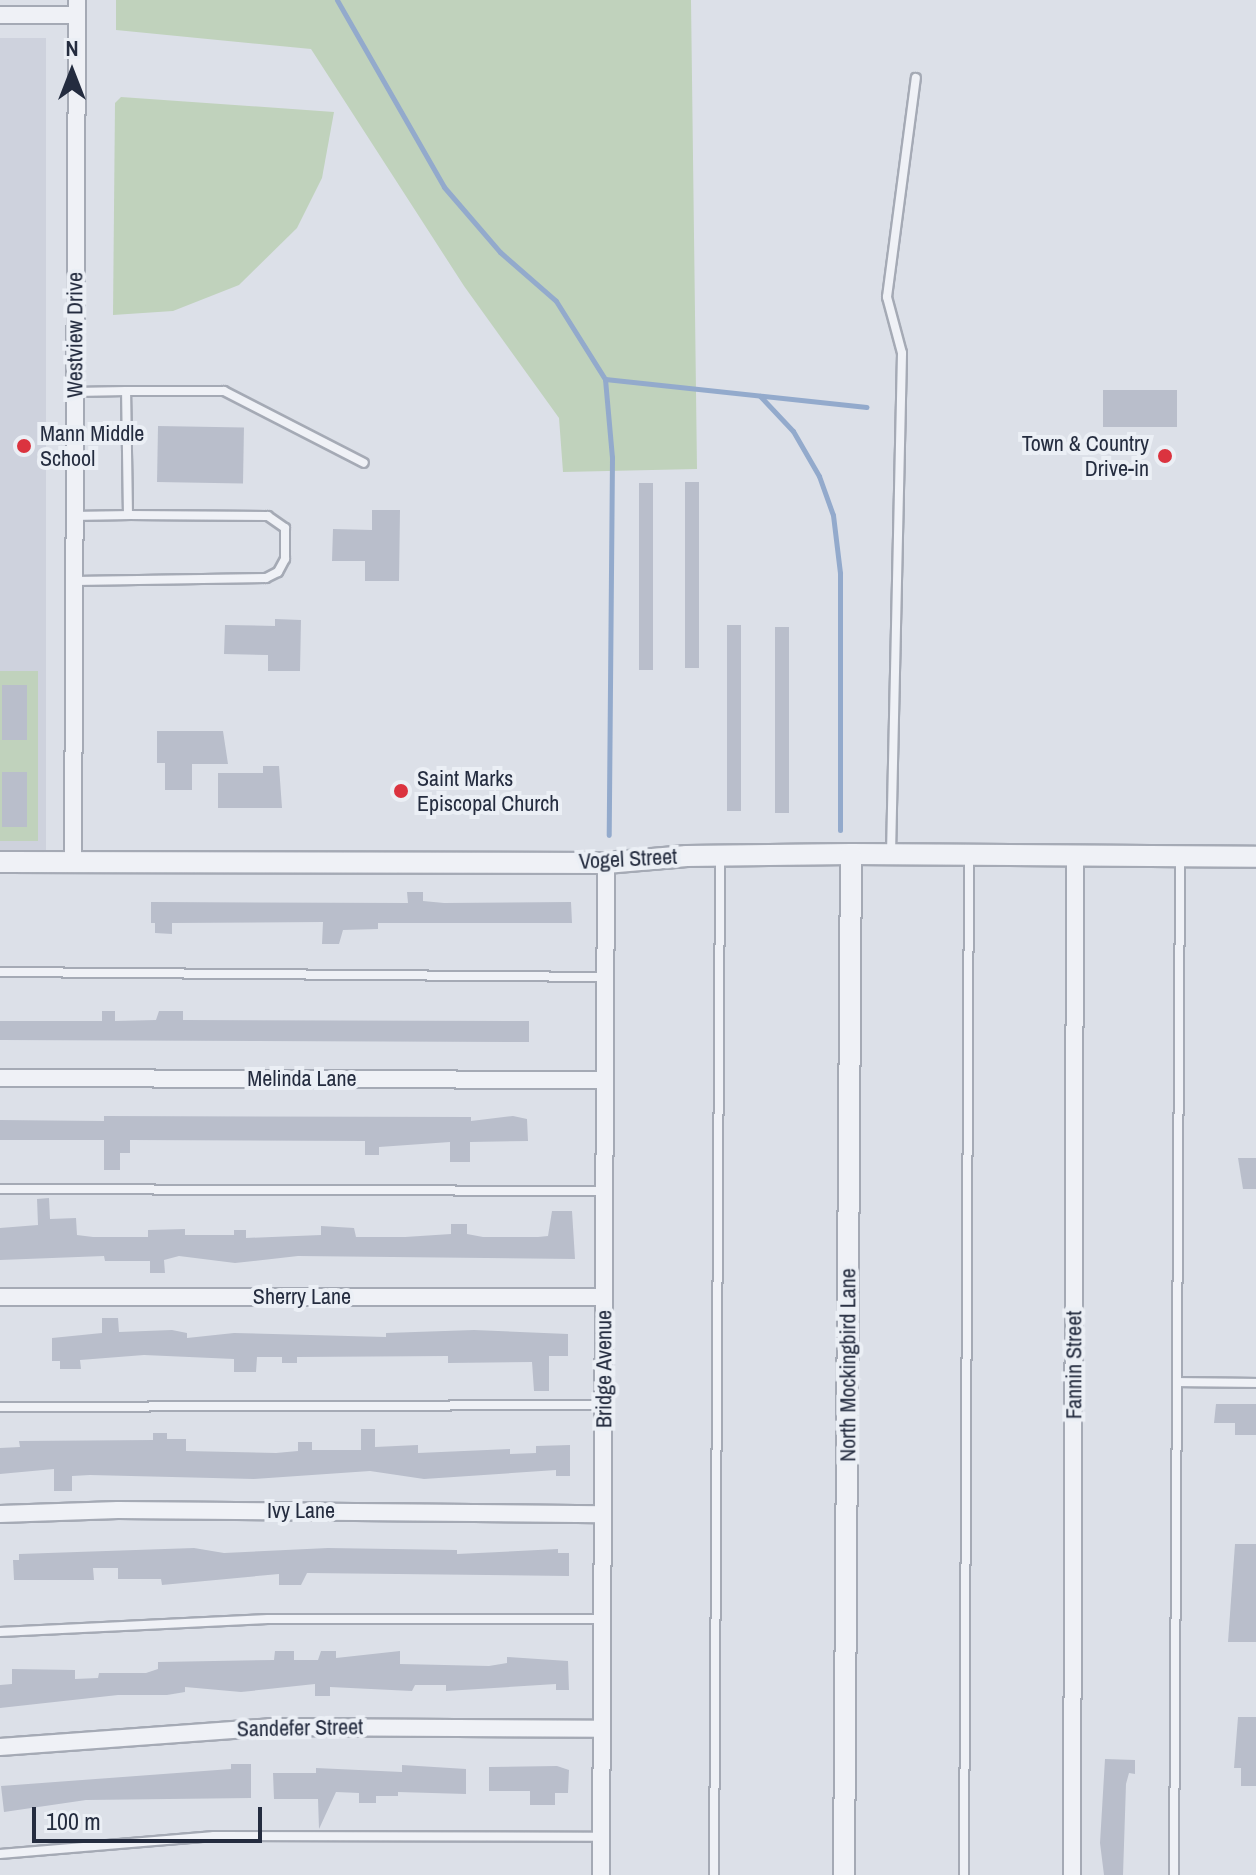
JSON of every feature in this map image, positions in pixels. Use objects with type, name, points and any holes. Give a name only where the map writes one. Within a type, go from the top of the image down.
[{"type":"street","points":[[0,15],[76,7]]},
{"type":"street","name":"Westview Drive","points":[[73,862],[76,7]]},
{"type":"street","name":"Vogel Street","points":[[0,862],[606,863],[720,855],[851,854],[1256,857]]},
{"type":"street","name":"North Mockingbird Lane","points":[[844,1875],[851,854]]},
{"type":"street","name":"Fannin Street","points":[[1072,1875],[1075,856]]},
{"type":"street","name":"Bridge Avenue","points":[[601,1875],[606,863]]},
{"type":"street","name":"Melinda Lane","points":[[0,1078],[604,1080]]},
{"type":"street","name":"Sherry Lane","points":[[0,1297],[604,1297]]},
{"type":"street","name":"Ivy Lane","points":[[0,1514],[118,1510],[602,1514]]},
{"type":"street","name":"Sandefer Street","points":[[0,1747],[270,1727],[601,1729]]},
{"type":"lane","points":[[891,854],[902,353],[887,297],[916,78]]},
{"type":"lane","points":[[126,391],[128,515]]},
{"type":"lane","points":[[75,392],[224,391],[364,463]]},
{"type":"lane","points":[[74,581],[266,578],[278,572],[285,559],[285,528],[268,516],[75,516]]},
{"type":"lane","points":[[714,1875],[720,855]]},
{"type":"lane","points":[[964,1875],[969,855]]},
{"type":"lane","points":[[1174,1875],[1180,856]]},
{"type":"lane","points":[[0,972],[605,977]]},
{"type":"lane","points":[[0,1189],[604,1191]]},
{"type":"lane","points":[[1178,1382],[1256,1383]]},
{"type":"lane","points":[[0,1407],[604,1405]]},
{"type":"lane","points":[[0,1632],[268,1619],[602,1619]]},
{"type":"lane","points":[[0,1854],[214,1836],[600,1837]]},
{"type":"shaded area","name":"Mann Middle School","points":[[0,38],[46,38],[46,853],[0,853]]},
{"type":"green space","points":[[116,0],[691,0],[697,469],[563,472],[559,418],[464,286],[311,49],[116,30]]},
{"type":"green space","points":[[121,97],[334,112],[322,178],[297,228],[239,285],[173,311],[113,315],[115,103]]},
{"type":"green space","points":[[0,671],[38,671],[38,841],[0,841]]},
{"type":"building","points":[[1103,390],[1177,390],[1177,427],[1103,427]]},
{"type":"building","points":[[158,426],[244,428],[243,483],[157,482]]},
{"type":"building","points":[[685,482],[699,482],[699,668],[685,668]]},
{"type":"building","points":[[639,483],[653,483],[653,670],[639,670]]},
{"type":"building","points":[[372,510],[400,510],[399,581],[365,581],[365,561],[332,561],[333,529],[372,530]]},
{"type":"building","points":[[275,619],[301,620],[300,671],[268,671],[268,655],[224,654],[225,625],[275,626]]},
{"type":"building","points":[[727,625],[741,625],[741,811],[727,811]]},
{"type":"building","points":[[775,627],[789,627],[789,813],[775,813]]},
{"type":"building","points":[[2,685],[27,685],[27,740],[2,740]]},
{"type":"building","points":[[157,731],[223,731],[228,764],[192,764],[192,790],[165,790],[165,763],[157,763]]},
{"type":"building","points":[[263,766],[279,766],[282,808],[218,808],[218,773],[263,773]]},
{"type":"building","points":[[2,772],[27,772],[27,827],[2,827]]},
{"type":"building","points":[[407,892],[423,892],[423,901],[444,903],[571,902],[572,923],[378,923],[378,929],[343,930],[339,944],[322,944],[323,922],[172,923],[172,934],[155,933],[155,923],[151,923],[151,902],[408,903]]},
{"type":"building","points":[[102,1011],[115,1011],[115,1021],[156,1020],[159,1011],[183,1011],[183,1020],[529,1021],[529,1042],[0,1040],[0,1021],[102,1021]]},
{"type":"building","points":[[104,1116],[471,1117],[471,1121],[513,1116],[527,1119],[528,1141],[470,1142],[470,1162],[450,1162],[450,1142],[379,1147],[379,1155],[365,1155],[365,1141],[130,1140],[130,1153],[120,1153],[120,1170],[104,1170],[104,1140],[0,1140],[0,1120],[104,1121]]},
{"type":"building","points":[[1238,1158],[1256,1158],[1256,1189],[1243,1189]]},
{"type":"building","points":[[49,1198],[50,1219],[76,1218],[77,1235],[93,1237],[148,1237],[148,1230],[185,1229],[185,1235],[234,1235],[234,1230],[246,1230],[246,1238],[321,1235],[321,1226],[354,1228],[356,1237],[405,1237],[451,1234],[451,1224],[467,1224],[467,1234],[483,1237],[538,1237],[548,1236],[552,1211],[572,1211],[575,1259],[298,1256],[235,1263],[179,1256],[164,1260],[165,1273],[150,1273],[150,1261],[105,1261],[104,1256],[0,1260],[0,1228],[38,1225],[37,1199]]},
{"type":"building","points":[[102,1318],[118,1318],[119,1332],[172,1330],[187,1333],[187,1338],[234,1333],[386,1337],[386,1333],[474,1330],[568,1334],[568,1356],[549,1356],[549,1391],[534,1391],[532,1362],[448,1363],[448,1356],[297,1357],[297,1363],[282,1363],[282,1357],[257,1357],[256,1372],[234,1372],[234,1359],[144,1355],[80,1360],[81,1369],[60,1369],[60,1361],[52,1361],[52,1338],[102,1333]]},
{"type":"building","points":[[1216,1404],[1256,1404],[1256,1435],[1235,1435],[1235,1423],[1214,1423]]},
{"type":"building","points":[[361,1429],[375,1429],[375,1447],[418,1445],[418,1453],[510,1449],[510,1454],[536,1453],[536,1446],[570,1445],[570,1476],[556,1476],[556,1470],[424,1479],[370,1471],[254,1479],[90,1475],[72,1476],[72,1491],[54,1491],[54,1469],[0,1474],[0,1448],[20,1447],[19,1441],[153,1440],[153,1433],[167,1433],[167,1439],[186,1439],[186,1451],[276,1453],[298,1451],[298,1442],[312,1442],[312,1450],[361,1450]]},
{"type":"building","points":[[1235,1544],[1256,1544],[1256,1642],[1228,1642]]},
{"type":"building","points":[[194,1548],[224,1553],[328,1548],[457,1550],[457,1554],[558,1549],[558,1553],[569,1553],[569,1576],[307,1573],[301,1585],[279,1585],[279,1574],[162,1585],[161,1579],[118,1579],[118,1568],[93,1568],[94,1580],[14,1580],[13,1560],[19,1560],[19,1554]]},
{"type":"building","points":[[275,1651],[294,1651],[294,1660],[318,1660],[321,1651],[336,1651],[336,1658],[400,1651],[400,1664],[489,1666],[507,1663],[507,1657],[568,1661],[569,1690],[556,1690],[556,1684],[446,1691],[446,1685],[415,1685],[412,1691],[330,1687],[330,1696],[315,1696],[315,1684],[241,1692],[185,1687],[185,1692],[167,1695],[118,1695],[0,1708],[0,1685],[12,1684],[12,1669],[75,1670],[75,1679],[98,1678],[99,1673],[146,1673],[158,1669],[158,1662],[274,1660]]},
{"type":"building","points":[[1238,1717],[1256,1717],[1256,1786],[1241,1786],[1241,1768],[1234,1768]]},
{"type":"building","points":[[1105,1759],[1135,1760],[1135,1774],[1129,1773],[1126,1784],[1123,1875],[1104,1875],[1100,1843]]},
{"type":"building","points":[[231,1764],[251,1764],[251,1798],[86,1800],[4,1812],[1,1786],[231,1769]]},
{"type":"building","points":[[402,1765],[466,1769],[466,1794],[398,1792],[398,1796],[376,1796],[376,1803],[359,1803],[359,1793],[336,1792],[319,1829],[318,1799],[274,1799],[273,1773],[316,1773],[316,1768],[402,1772]]},
{"type":"building","points":[[557,1766],[569,1770],[568,1793],[555,1793],[555,1805],[530,1805],[530,1791],[489,1791],[489,1767]]},
{"type":"waterway","points":[[337,0],[444,187],[500,252],[556,301],[605,379],[612,457],[609,835]]},
{"type":"waterway","points":[[605,379],[867,407]]},
{"type":"waterway","points":[[760,396],[793,431],[819,476],[833,515],[840,573],[840,830]]},
{"type":"place","name":"Mann Middle School","points":[[24,446]]},
{"type":"place","name":"Town & Country Drive-in","points":[[1165,456]]},
{"type":"place","name":"Saint Marks Episcopal Church","points":[[401,791]]}]
